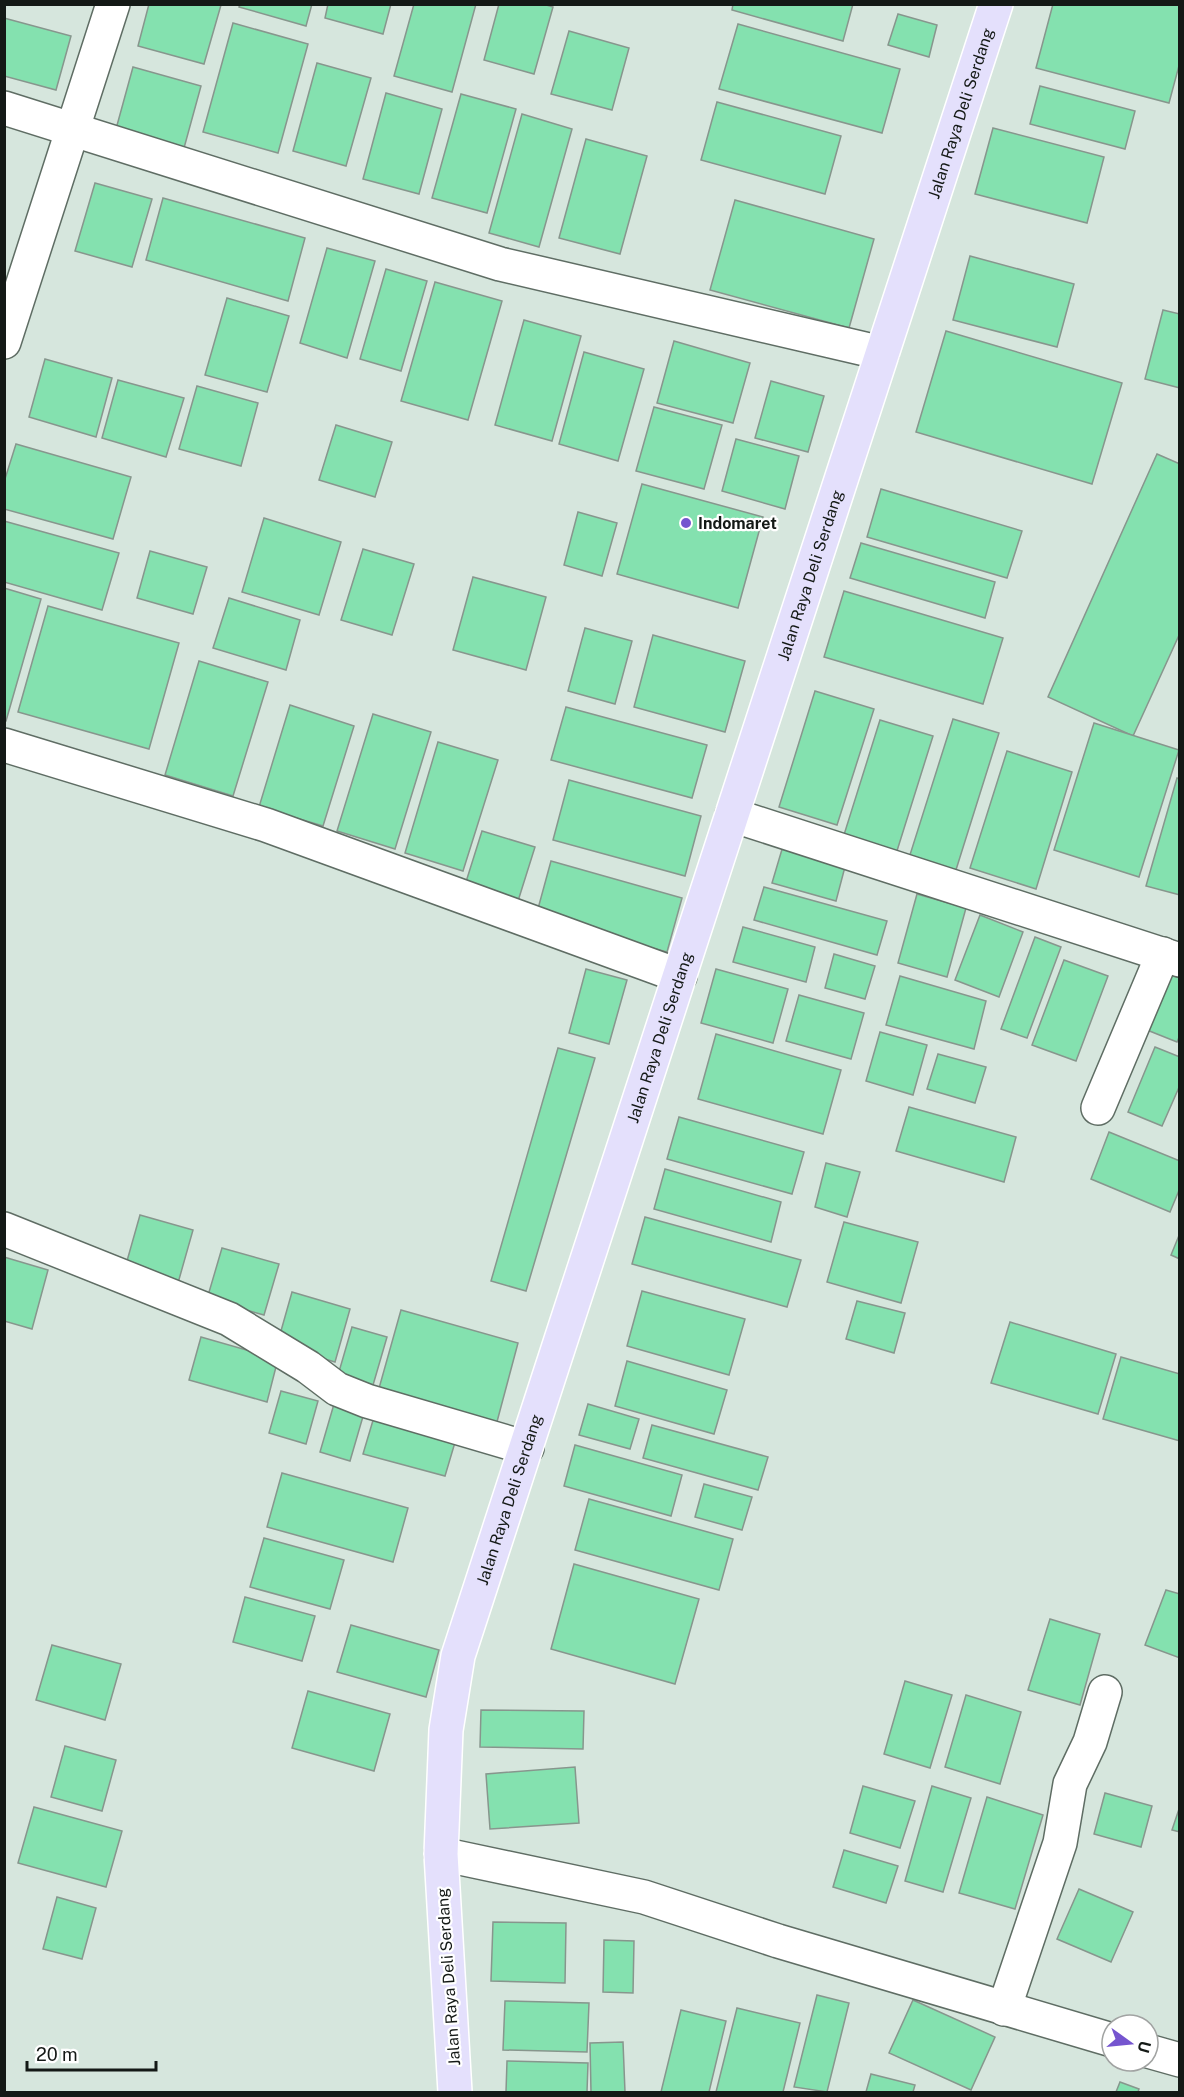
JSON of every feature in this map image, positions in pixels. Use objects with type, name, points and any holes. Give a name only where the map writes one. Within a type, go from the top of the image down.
[{"type":"main road","name":"Jalan Raya Deli Serdang","points":[[455,2092],[441,1854],[446,1730],[458,1656],[996,4]]},
{"type":"street","points":[[4,342],[113,4]]},
{"type":"street","points":[[4,108],[500,264],[882,354]]},
{"type":"street","points":[[4,745],[266,825],[680,976]]},
{"type":"street","points":[[732,815],[1171,957],[1098,1108]]},
{"type":"street","points":[[4,1229],[229,1319],[308,1367],[336,1389],[367,1401],[526,1448]]},
{"type":"street","points":[[1004,2009],[1060,1843],[1070,1784],[1089,1743],[1105,1692]]},
{"type":"street","points":[[441,1854],[644,1898],[778,1941],[1100,2037]]},
{"type":"street","points":[[1160,2054],[1179,2060]]},
{"type":"building","points":[[149,4],[221,5],[204,64],[138,46]]},
{"type":"building","points":[[240,4],[312,4],[306,26],[239,7]]},
{"type":"building","points":[[328,4],[391,4],[383,34],[325,18]]},
{"type":"building","points":[[414,4],[476,4],[452,92],[394,76]]},
{"type":"building","points":[[499,4],[543,4],[553,7],[534,74],[484,60]]},
{"type":"building","points":[[733,4],[853,4],[843,41],[732,10]]},
{"type":"building","points":[[1053,4],[1180,4],[1180,62],[1169,103],[1036,68]]},
{"type":"building","points":[[898,14],[937,25],[929,57],[888,45]]},
{"type":"building","points":[[4,18],[71,36],[56,90],[4,76]]},
{"type":"building","points":[[233,23],[308,44],[278,153],[203,132]]},
{"type":"building","points":[[738,24],[900,69],[882,133],[719,89]]},
{"type":"building","points":[[569,31],[629,48],[612,110],[551,94]]},
{"type":"building","points":[[317,63],[371,78],[346,166],[293,151]]},
{"type":"building","points":[[133,67],[201,86],[184,148],[116,129]]},
{"type":"building","points":[[1040,86],[1135,111],[1125,149],[1030,124]]},
{"type":"building","points":[[386,93],[442,109],[419,194],[363,179]]},
{"type":"building","points":[[461,94],[516,109],[487,213],[432,198]]},
{"type":"building","points":[[717,102],[841,136],[825,194],[701,160]]},
{"type":"building","points":[[522,114],[572,129],[539,247],[489,233]]},
{"type":"building","points":[[993,128],[1104,157],[1087,223],[975,194]]},
{"type":"building","points":[[586,139],[647,156],[620,254],[559,238]]},
{"type":"building","points":[[95,183],[152,199],[132,267],[75,251]]},
{"type":"building","points":[[163,198],[305,238],[288,301],[146,260]]},
{"type":"building","points":[[735,200],[874,239],[849,328],[710,290]]},
{"type":"building","points":[[327,248],[375,261],[347,358],[300,343]]},
{"type":"building","points":[[970,256],[1074,284],[1057,347],[953,320]]},
{"type":"building","points":[[386,269],[427,281],[401,371],[360,359]]},
{"type":"building","points":[[435,282],[502,301],[468,420],[401,401]]},
{"type":"building","points":[[227,298],[289,316],[267,392],[205,375]]},
{"type":"building","points":[[1163,310],[1180,314],[1180,388],[1145,379]]},
{"type":"building","points":[[524,320],[581,336],[552,441],[495,425]]},
{"type":"building","points":[[946,331],[1122,383],[1092,484],[916,432]]},
{"type":"building","points":[[674,341],[750,363],[733,423],[657,403]]},
{"type":"building","points":[[584,352],[644,369],[618,461],[559,444]]},
{"type":"building","points":[[45,359],[112,378],[96,437],[29,417]]},
{"type":"building","points":[[118,380],[184,398],[166,457],[102,438]]},
{"type":"building","points":[[771,381],[824,396],[808,452],[755,438]]},
{"type":"building","points":[[197,386],[258,403],[241,466],[179,449]]},
{"type":"building","points":[[654,407],[722,425],[704,489],[636,471]]},
{"type":"building","points":[[336,425],[392,442],[375,497],[319,480]]},
{"type":"building","points":[[736,439],[799,456],[785,509],[722,491]]},
{"type":"building","points":[[16,444],[131,477],[113,539],[4,509],[4,482]]},
{"type":"building","points":[[1157,454],[1180,464],[1180,633],[1133,736],[1048,697]]},
{"type":"building","points":[[642,484],[763,517],[738,608],[617,574]]},
{"type":"building","points":[[881,489],[1022,531],[1007,578],[867,537]]},
{"type":"building","points":[[578,512],[617,523],[602,576],[564,565]]},
{"type":"building","points":[[264,518],[341,542],[319,615],[242,592]]},
{"type":"building","points":[[4,521],[119,553],[102,610],[4,582]]},
{"type":"building","points":[[861,543],[995,582],[985,618],[850,578]]},
{"type":"building","points":[[363,549],[414,564],[392,635],[341,620]]},
{"type":"building","points":[[150,551],[207,567],[193,614],[137,598]]},
{"type":"building","points":[[473,577],[546,597],[526,670],[453,650]]},
{"type":"building","points":[[4,588],[41,599],[6,721],[4,721]]},
{"type":"building","points":[[844,591],[1003,638],[983,704],[824,657]]},
{"type":"building","points":[[229,598],[300,620],[286,670],[213,648]]},
{"type":"building","points":[[48,606],[179,643],[149,749],[18,712]]},
{"type":"building","points":[[585,628],[632,641],[615,704],[568,691]]},
{"type":"building","points":[[653,635],[745,661],[725,732],[634,707]]},
{"type":"building","points":[[199,661],[268,682],[233,796],[165,775]]},
{"type":"building","points":[[815,691],[874,709],[837,825],[779,807]]},
{"type":"building","points":[[290,705],[354,726],[323,826],[259,807]]},
{"type":"building","points":[[566,707],[707,745],[692,798],[551,760]]},
{"type":"building","points":[[373,714],[431,732],[395,849],[337,831]]},
{"type":"building","points":[[953,719],[999,733],[955,873],[909,858]]},
{"type":"building","points":[[880,720],[933,736],[896,854],[843,838]]},
{"type":"building","points":[[1094,723],[1179,750],[1139,877],[1054,850]]},
{"type":"building","points":[[438,742],[498,760],[463,871],[405,853]]},
{"type":"building","points":[[1007,751],[1072,772],[1036,889],[970,868]]},
{"type":"building","points":[[1177,778],[1180,779],[1180,895],[1146,886]]},
{"type":"building","points":[[569,780],[701,816],[685,876],[553,840]]},
{"type":"building","points":[[482,831],[535,847],[518,901],[465,885]]},
{"type":"building","points":[[783,846],[846,863],[836,901],[772,883]]},
{"type":"building","points":[[551,861],[682,898],[667,952],[536,916]]},
{"type":"building","points":[[764,887],[887,921],[877,955],[754,920]]},
{"type":"building","points":[[917,894],[966,908],[947,977],[898,963]]},
{"type":"building","points":[[980,915],[1023,932],[999,997],[955,980]]},
{"type":"building","points":[[743,927],[815,947],[806,982],[733,962]]},
{"type":"building","points":[[1035,937],[1061,947],[1027,1038],[1001,1029]]},
{"type":"building","points":[[834,954],[875,966],[865,999],[825,988]]},
{"type":"building","points":[[1064,960],[1108,976],[1076,1061],[1032,1045]]},
{"type":"building","points":[[586,969],[627,980],[609,1044],[569,1033]]},
{"type":"building","points":[[716,969],[788,989],[773,1043],[701,1023]]},
{"type":"building","points":[[1165,972],[1180,978],[1180,1035],[1177,1042],[1142,1028]]},
{"type":"building","points":[[900,976],[986,1001],[974,1049],[886,1025]]},
{"type":"building","points":[[799,995],[864,1013],[851,1059],[786,1041]]},
{"type":"building","points":[[880,1032],[927,1045],[913,1095],[866,1081]]},
{"type":"building","points":[[716,1034],[841,1070],[823,1134],[698,1099]]},
{"type":"building","points":[[1155,1047],[1180,1057],[1180,1085],[1162,1126],[1128,1112]]},
{"type":"building","points":[[558,1048],[595,1058],[526,1291],[491,1281]]},
{"type":"building","points":[[938,1054],[986,1067],[975,1103],[927,1089]]},
{"type":"building","points":[[909,1107],[1016,1137],[1004,1182],[896,1151]]},
{"type":"building","points":[[679,1117],[804,1152],[792,1194],[667,1159]]},
{"type":"building","points":[[1109,1132],[1180,1161],[1180,1188],[1170,1212],[1091,1179]]},
{"type":"building","points":[[826,1163],[860,1172],[847,1217],[815,1207]]},
{"type":"building","points":[[665,1169],[781,1202],[771,1242],[654,1209]]},
{"type":"building","points":[[140,1215],[193,1230],[178,1283],[125,1268]]},
{"type":"building","points":[[645,1217],[801,1260],[787,1307],[632,1264]]},
{"type":"building","points":[[844,1222],[918,1242],[901,1303],[827,1282]]},
{"type":"building","points":[[1180,1233],[1180,1259],[1171,1255]]},
{"type":"building","points":[[222,1248],[279,1264],[264,1315],[207,1299]]},
{"type":"building","points":[[4,1257],[48,1270],[32,1329],[4,1321]]},
{"type":"building","points":[[642,1291],[745,1319],[729,1375],[627,1346]]},
{"type":"building","points":[[292,1292],[350,1309],[335,1362],[277,1345]]},
{"type":"building","points":[[857,1301],[905,1313],[894,1353],[846,1339]]},
{"type":"building","points":[[401,1310],[518,1343],[494,1433],[376,1399]]},
{"type":"building","points":[[1010,1322],[1116,1354],[1098,1414],[991,1383]]},
{"type":"building","points":[[352,1327],[387,1337],[371,1392],[336,1382]]},
{"type":"building","points":[[201,1337],[278,1359],[267,1402],[189,1380]]},
{"type":"building","points":[[1121,1357],[1180,1374],[1180,1441],[1103,1419]]},
{"type":"building","points":[[627,1361],[727,1390],[714,1434],[615,1406]]},
{"type":"building","points":[[281,1391],[318,1401],[306,1444],[269,1433]]},
{"type":"building","points":[[334,1404],[364,1413],[350,1461],[320,1452]]},
{"type":"building","points":[[588,1404],[639,1419],[630,1449],[579,1435]]},
{"type":"building","points":[[374,1417],[456,1439],[445,1476],[363,1454]]},
{"type":"building","points":[[652,1425],[768,1457],[758,1490],[643,1458]]},
{"type":"building","points":[[575,1445],[682,1475],[671,1516],[564,1486]]},
{"type":"building","points":[[282,1473],[408,1508],[393,1562],[267,1527]]},
{"type":"building","points":[[704,1484],[752,1497],[742,1530],[695,1517]]},
{"type":"building","points":[[589,1499],[733,1539],[719,1590],[575,1550]]},
{"type":"building","points":[[264,1538],[344,1560],[330,1609],[250,1587]]},
{"type":"building","points":[[574,1564],[699,1599],[675,1684],[551,1649]]},
{"type":"building","points":[[1166,1590],[1180,1594],[1180,1658],[1145,1645]]},
{"type":"building","points":[[245,1597],[315,1616],[302,1661],[233,1642]]},
{"type":"building","points":[[1050,1619],[1100,1634],[1080,1705],[1028,1690]]},
{"type":"building","points":[[351,1625],[439,1650],[426,1697],[337,1672]]},
{"type":"building","points":[[52,1645],[121,1664],[105,1720],[36,1700]]},
{"type":"building","points":[[905,1681],[952,1695],[930,1768],[884,1754]]},
{"type":"building","points":[[308,1691],[390,1714],[374,1771],[292,1748]]},
{"type":"building","points":[[966,1695],[1021,1712],[1000,1784],[945,1767]]},
{"type":"building","points":[[481,1710],[584,1711],[583,1749],[480,1747]]},
{"type":"building","points":[[65,1746],[116,1760],[102,1811],[51,1797]]},
{"type":"building","points":[[575,1767],[579,1823],[490,1829],[486,1774]]},
{"type":"building","points":[[863,1786],[915,1801],[900,1848],[850,1833]]},
{"type":"building","points":[[932,1786],[971,1798],[943,1892],[905,1881]]},
{"type":"building","points":[[1105,1793],[1152,1806],[1141,1847],[1094,1834]]},
{"type":"building","points":[[987,1797],[1043,1815],[1015,1909],[959,1893]]},
{"type":"building","points":[[1180,1806],[1180,1832],[1172,1830]]},
{"type":"building","points":[[34,1807],[122,1831],[106,1887],[18,1863]]},
{"type":"building","points":[[844,1850],[898,1866],[886,1903],[833,1887]]},
{"type":"building","points":[[1079,1889],[1133,1912],[1111,1962],[1057,1939]]},
{"type":"building","points":[[57,1897],[96,1908],[82,1959],[43,1949]]},
{"type":"building","points":[[493,1922],[566,1923],[565,1983],[491,1981]]},
{"type":"building","points":[[604,1940],[634,1941],[633,1993],[603,1992]]},
{"type":"building","points":[[817,1995],[849,2003],[827,2092],[794,2087]]},
{"type":"building","points":[[913,2000],[995,2037],[971,2090],[889,2053]]},
{"type":"building","points":[[505,2001],[589,2003],[587,2052],[503,2050]]},
{"type":"building","points":[[737,2008],[800,2023],[783,2092],[716,2092]]},
{"type":"building","points":[[681,2010],[726,2021],[709,2092],[661,2092]]},
{"type":"building","points":[[623,2042],[625,2092],[591,2092],[590,2043]]},
{"type":"building","points":[[507,2061],[588,2063],[587,2092],[506,2092]]},
{"type":"building","points":[[871,2074],[915,2085],[913,2092],[866,2092]]},
{"type":"building","points":[[1120,2082],[1139,2089],[1138,2092],[1116,2092]]},
{"type":"place","name":"Indomaret","points":[[686,523]]}]
